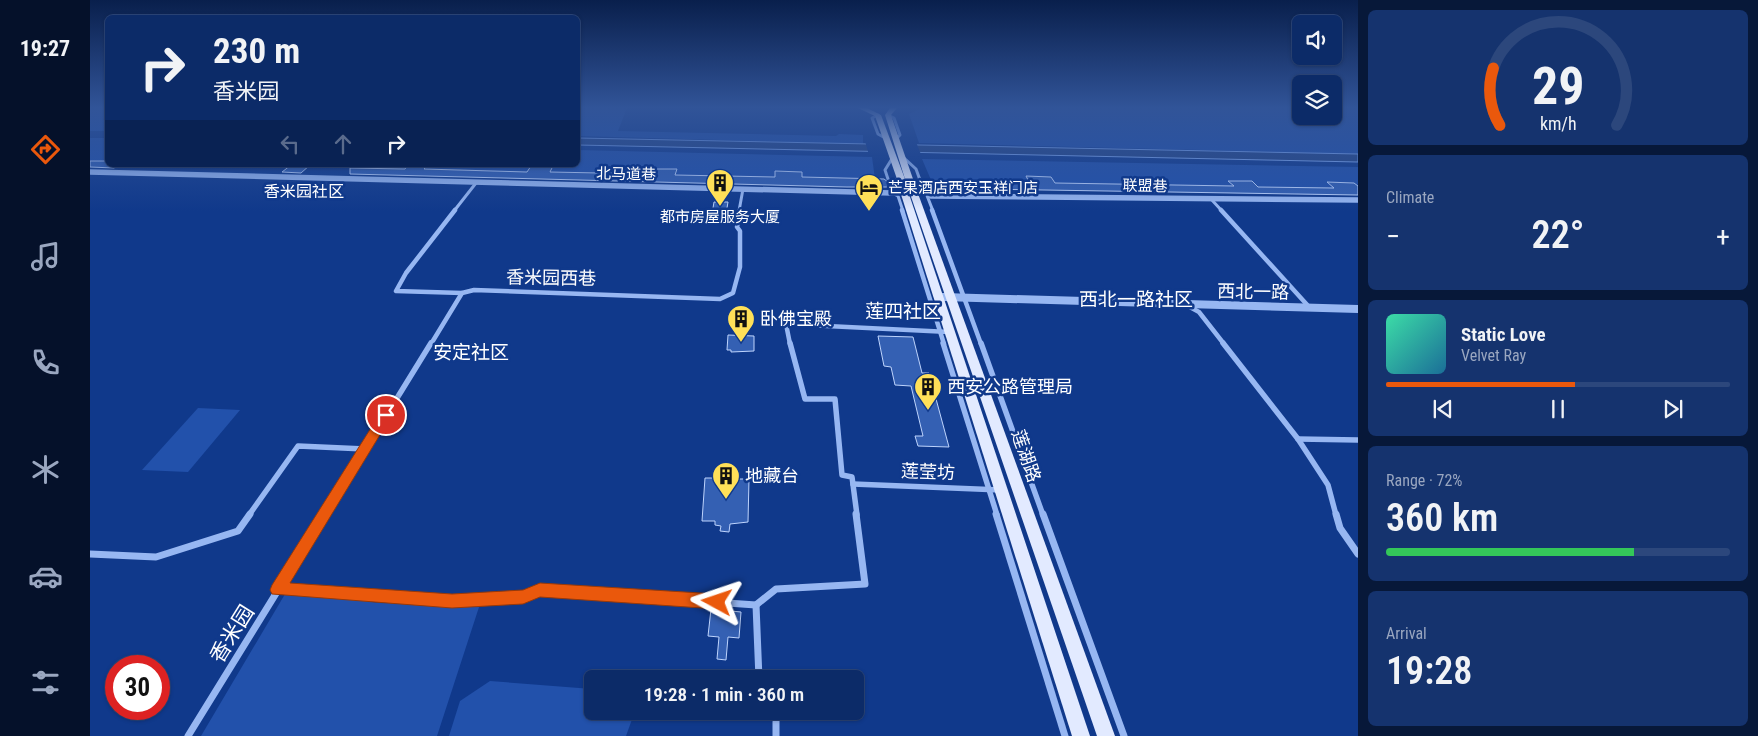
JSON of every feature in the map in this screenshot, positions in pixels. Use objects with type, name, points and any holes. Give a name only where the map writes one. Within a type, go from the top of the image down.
[{"type":"main road","name":"莲湖路","points":[[888,142],[893,157],[911,187],[957,297],[1106,736]]},
{"type":"main road","name":"莲湖路","points":[[897,142],[911,187],[945,332],[995,489],[1082,736]]},
{"type":"street","points":[[888,179],[885,170],[893,157]]},
{"type":"street","name":"北马道巷","points":[[90,172],[743,189],[911,187]]},
{"type":"street","name":"香米园西巷","points":[[476,183],[406,273],[396,291],[462,293],[474,290],[720,299],[733,293],[740,267],[740,231],[737,226],[743,189]]},
{"type":"street","points":[[278,590],[452,601],[523,597],[540,590],[756,605],[776,589],[865,584],[852,477],[842,475],[835,399],[805,399],[793,360],[786,324],[945,332],[898,196],[911,187]]},
{"type":"street","name":"联盟巷","points":[[911,187],[1211,199],[1358,200]]},
{"type":"street","points":[[1211,199],[1310,308]]},
{"type":"street","name":"香米园","points":[[188,736],[462,293]]},
{"type":"street","name":"西北一路","points":[[938,296],[1188,305],[1358,308]]},
{"type":"street","points":[[957,297],[1124,736]]},
{"type":"street","points":[[1188,305],[1199,312],[1298,438],[1328,485],[1340,528],[1358,554]]},
{"type":"street","points":[[1298,438],[1358,440]]},
{"type":"street","points":[[90,554],[156,557],[238,531],[298,446],[365,449]]},
{"type":"street","name":"莲莹坊","points":[[853,484],[995,489]]},
{"type":"street","points":[[995,489],[1065,736]]},
{"type":"street","points":[[756,605],[759,670]]},
{"type":"street","points":[[776,720],[776,736]]},
{"type":"shaded area","points":[[90,142],[105,142],[105,161],[90,161]]},
{"type":"shaded area","points":[[580,142],[790,142],[1358,154],[1358,162],[580,145]]},
{"type":"shaded area","points":[[804,142],[863,142],[863,144]]},
{"type":"shaded area","points":[[919,142],[1358,142],[1358,154],[919,143]]},
{"type":"shaded area","points":[[580,150],[872,157],[875,179],[802,177],[801,172],[775,171],[775,177],[675,175],[676,169],[650,169],[649,174],[551,172],[553,167],[580,167]]},
{"type":"shaded area","points":[[922,159],[1358,167],[1358,186],[1353,183],[1328,182],[1334,188],[1258,187],[1252,181],[1229,181],[1234,186],[1055,183],[1051,177],[1026,176],[1029,182],[931,180]]},
{"type":"shaded area","points":[[308,167],[406,167],[405,169]]},
{"type":"shaded area","points":[[426,167],[530,167],[527,172],[424,169]]},
{"type":"shaded area","points":[[198,408],[240,410],[188,472],[142,470]]},
{"type":"shaded area","points":[[288,589],[378,603],[480,604],[437,736],[201,736]]},
{"type":"shaded area","points":[[490,681],[584,688],[584,720],[632,720],[626,736],[449,736],[460,701]]},
{"type":"pier","points":[[865,142],[916,142],[922,157],[869,155]]},
{"type":"building","points":[[90,161],[105,161],[105,167],[116,167],[114,168],[90,167]]},
{"type":"building","points":[[288,167],[308,167],[301,173],[282,172]]},
{"type":"building","points":[[406,167],[426,167],[424,169],[527,172],[530,167],[552,167],[550,172],[649,174],[650,169],[677,169],[675,175],[775,177],[775,171],[802,172],[802,177],[884,179],[888,182],[895,179],[903,183],[913,183],[916,179],[920,183],[923,180],[1029,182],[1026,176],[1051,177],[1055,183],[1234,186],[1228,181],[1252,181],[1258,187],[1334,188],[1327,182],[1354,183],[1358,186],[1358,195],[918,188],[910,184],[907,186],[899,184],[897,188],[894,188],[890,184],[887,187],[847,187],[350,174],[350,168],[405,169]]},
{"type":"building","name":"都市房屋服务大厦","points":[[714,202],[728,202],[725,220],[711,220]]},
{"type":"building","name":"卧佛宝殿","points":[[728,335],[754,336],[754,351],[731,352],[731,350],[727,350]]},
{"type":"building","points":[[878,336],[913,337],[922,373],[929,373],[949,447],[918,446],[915,436],[923,436],[911,386],[895,385],[891,367],[884,366]]},
{"type":"building","name":"地藏台","points":[[723,473],[731,473],[731,479],[749,479],[748,522],[730,524],[729,532],[720,531],[721,526],[715,525],[715,521],[702,521],[705,478],[723,478]]},
{"type":"building","points":[[711,609],[741,612],[739,638],[728,637],[726,660],[717,659],[719,637],[708,636]]},
{"type":"tunnel","points":[[901,179],[903,188]]},
{"type":"tunnel","points":[[909,179],[912,188]]},
{"type":"tunnel","points":[[920,180],[924,188]]},
{"type":"place","name":"都市房屋服务大厦","points":[[720,207]]},
{"type":"place","name":"芒果酒店西安玉祥门店","points":[[869,212]]},
{"type":"place","name":"卧佛宝殿","points":[[741,343]]},
{"type":"place","name":"西安公路管理局","points":[[928,411]]},
{"type":"place","name":"地藏台","points":[[726,500]]},
{"type":"district","name":"香米园社区","points":[[304,191]]},
{"type":"district","name":"西北一路社区","points":[[1136,299]]},
{"type":"district","name":"莲四社区","points":[[903,311]]},
{"type":"district","name":"安定社区","points":[[471,352]]},
{"type":"route","points":[[386,415],[278,590],[452,601],[523,597],[540,590],[717,602]]}]
